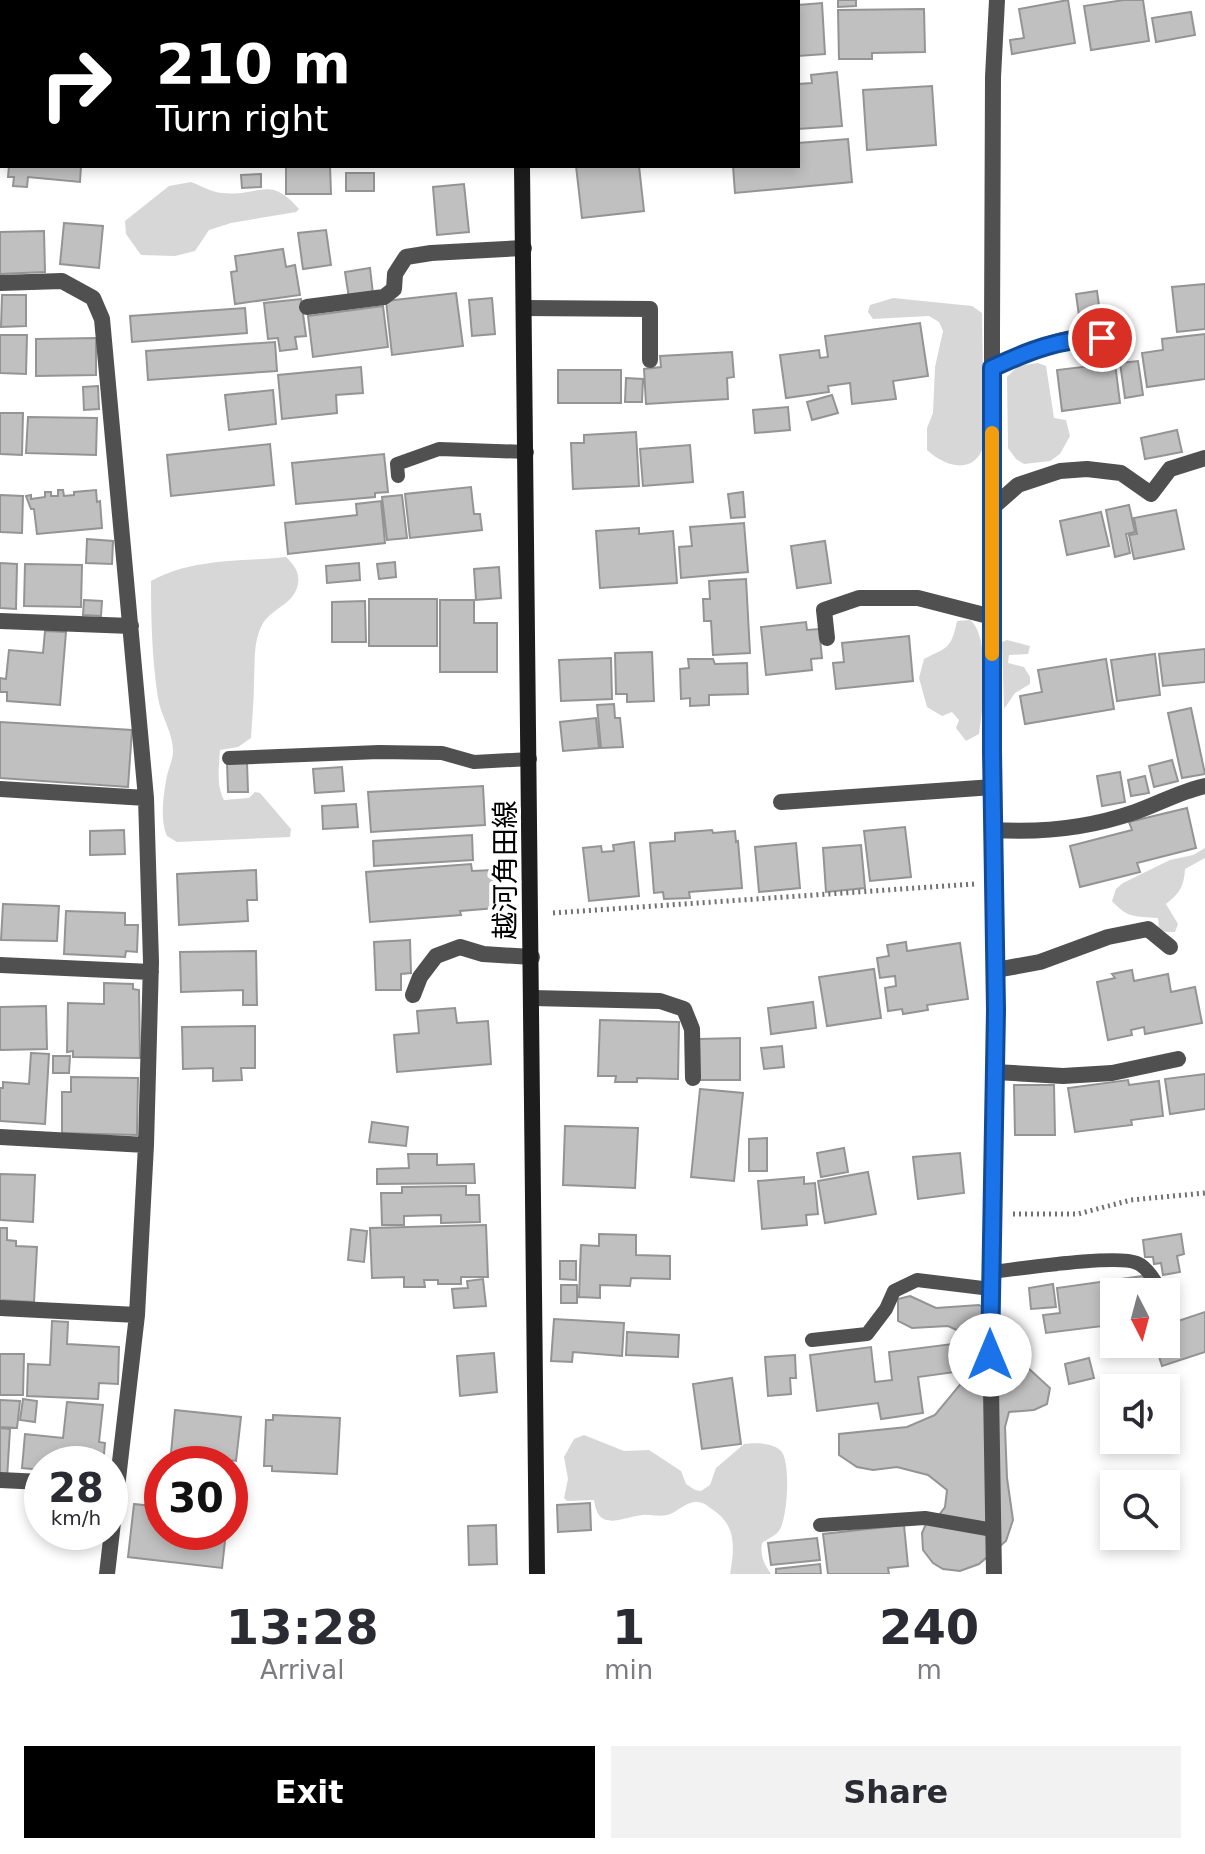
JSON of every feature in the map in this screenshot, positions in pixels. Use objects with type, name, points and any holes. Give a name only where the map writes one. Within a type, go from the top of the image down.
[{"type":"main road","name":"越河角田線","points":[[522,168],[537,1574]]},
{"type":"street","points":[[994,1574],[991,1281],[996,970],[992,368],[993,77],[997,0]]},
{"type":"street","points":[[307,307],[384,297],[394,289],[395,274],[406,257],[524,248]]},
{"type":"street","points":[[0,283],[62,281],[93,298],[102,319],[146,798],[151,972],[137,1315],[118,1446]]},
{"type":"street","points":[[525,308],[650,309],[650,360]]},
{"type":"street","points":[[992,368],[1034,348],[1080,338],[1102,338],[1120,347]]},
{"type":"street","points":[[992,508],[1018,485],[1060,471],[1087,469],[1121,473],[1151,494],[1170,469],[1205,458]]},
{"type":"street","points":[[827,638],[824,610],[859,598],[918,598],[992,617]]},
{"type":"street","points":[[0,621],[131,626]]},
{"type":"street","points":[[994,830],[1028,832],[1080,827],[1133,813],[1205,786]]},
{"type":"street","points":[[781,802],[993,787]]},
{"type":"street","points":[[0,789],[146,798]]},
{"type":"street","points":[[996,970],[1040,962],[1108,937],[1148,929],[1170,947]]},
{"type":"street","points":[[413,995],[420,977],[436,956],[460,947],[483,954],[532,957]]},
{"type":"street","points":[[0,965],[151,972]]},
{"type":"street","points":[[532,998],[660,1001],[684,1009],[692,1029],[693,1078]]},
{"type":"street","points":[[995,1072],[1063,1076],[1112,1073],[1178,1059]]},
{"type":"street","points":[[0,1137],[146,1145]]},
{"type":"street","points":[[0,1308],[137,1315]]},
{"type":"street","points":[[0,1480],[24,1481]]},
{"type":"street","points":[[107,1574],[109,1550]]},
{"type":"lane","points":[[398,476],[397,464],[439,449],[527,452]]},
{"type":"lane","points":[[229,758],[379,752],[442,753],[474,762],[530,759]]},
{"type":"lane","points":[[812,1340],[867,1334],[886,1309],[894,1291],[917,1280],[991,1281],[1108,1261],[1138,1263],[1152,1278]]},
{"type":"lane","points":[[820,1525],[925,1518],[993,1530]]},
{"type":"path","points":[[532,914],[995,882]]},
{"type":"path","points":[[992,1213],[1040,1216],[1078,1214],[1131,1200],[1205,1193]]},
{"type":"shaded area","points":[[191,182],[222,193],[264,189],[280,192],[299,209],[209,230],[195,251],[175,256],[141,255],[126,234],[125,221],[169,186]]},
{"type":"shaded area","points":[[893,298],[972,306],[982,313],[984,444],[974,461],[951,464],[927,450],[927,428],[933,413],[935,367],[943,331],[939,322],[929,316],[873,319],[868,312],[870,305]]},
{"type":"shaded area","points":[[1038,363],[1046,366],[1054,418],[1066,420],[1070,436],[1060,454],[1050,461],[1024,464],[1008,448],[1007,377],[1018,366]]},
{"type":"shaded area","points":[[286,557],[296,569],[296,591],[266,619],[259,632],[255,653],[251,738],[238,747],[220,750],[219,776],[224,800],[249,798],[255,792],[260,793],[291,829],[290,837],[177,842],[167,836],[163,823],[164,795],[173,751],[156,683],[151,581],[183,568]]},
{"type":"shaded area","points":[[970,620],[977,628],[981,641],[983,691],[979,734],[966,741],[956,728],[959,720],[952,712],[942,716],[927,707],[919,678],[924,659],[947,646],[957,621]]},
{"type":"shaded area","points":[[1007,640],[1030,646],[1028,654],[1009,655],[1008,663],[1024,667],[1030,684],[1015,693],[1004,709],[1002,642]]},
{"type":"shaded area","points":[[1205,848],[1205,858],[1185,869],[1180,890],[1166,904],[1178,924],[1175,932],[1159,929],[1158,918],[1128,914],[1112,901],[1116,889],[1123,883],[1170,860],[1193,855]]},
{"type":"shaded area","points":[[584,1435],[624,1451],[649,1450],[681,1471],[686,1484],[701,1491],[710,1485],[716,1468],[744,1444],[778,1448],[786,1466],[787,1492],[781,1526],[777,1533],[762,1543],[763,1560],[771,1574],[730,1574],[731,1532],[723,1518],[704,1503],[690,1503],[667,1515],[642,1515],[611,1521],[600,1516],[594,1500],[567,1501],[564,1498],[568,1479],[564,1457],[574,1439]]},
{"type":"building","points":[[838,0],[856,0],[856,6],[838,7]]},
{"type":"building","points":[[1068,0],[1075,43],[1012,54],[1010,40],[1024,38],[1019,9]]},
{"type":"building","points":[[1143,0],[1149,41],[1091,50],[1084,6]]},
{"type":"building","points":[[822,3],[825,54],[800,56],[800,5]]},
{"type":"building","points":[[924,9],[925,52],[872,53],[872,59],[839,59],[838,10]]},
{"type":"building","points":[[1191,12],[1195,35],[1156,42],[1152,18]]},
{"type":"building","points":[[837,72],[842,126],[800,129],[800,84],[812,83],[811,75]]},
{"type":"building","points":[[932,86],[936,145],[867,150],[863,90]]},
{"type":"building","points":[[848,139],[852,182],[735,193],[733,168],[800,168],[800,143]]},
{"type":"building","points":[[9,168],[81,168],[80,182],[28,177],[27,187],[13,186],[14,177],[8,177]]},
{"type":"building","points":[[286,168],[330,168],[331,194],[286,194]]},
{"type":"building","points":[[576,168],[639,168],[644,211],[582,218]]},
{"type":"building","points":[[346,173],[374,173],[374,191],[346,191]]},
{"type":"building","points":[[261,174],[261,187],[242,188],[241,175]]},
{"type":"building","points":[[464,184],[469,232],[437,235],[433,187]]},
{"type":"building","points":[[64,223],[103,226],[99,268],[60,264]]},
{"type":"building","points":[[326,230],[331,265],[303,269],[298,233]]},
{"type":"building","points":[[44,231],[45,272],[0,274],[0,232]]},
{"type":"building","points":[[283,249],[286,267],[295,265],[300,295],[235,304],[231,272],[237,271],[235,256]]},
{"type":"building","points":[[370,268],[373,294],[349,298],[345,272]]},
{"type":"building","points":[[1205,284],[1205,329],[1177,332],[1172,287]]},
{"type":"building","points":[[1097,291],[1101,320],[1080,323],[1076,294]]},
{"type":"building","points":[[456,293],[463,346],[392,355],[386,301]]},
{"type":"building","points":[[2,295],[26,295],[26,326],[1,327]]},
{"type":"building","points":[[492,298],[495,334],[472,336],[469,300]]},
{"type":"building","points":[[301,299],[306,336],[295,337],[297,349],[280,351],[278,338],[268,339],[264,303]]},
{"type":"building","points":[[383,306],[388,347],[313,357],[308,316]]},
{"type":"building","points":[[245,308],[247,333],[132,342],[130,316]]},
{"type":"building","points":[[920,323],[928,376],[893,381],[896,399],[852,404],[850,383],[828,386],[829,392],[786,398],[780,355],[819,350],[820,358],[828,357],[825,336]]},
{"type":"building","points":[[1205,334],[1205,379],[1147,387],[1142,353],[1163,350],[1162,339]]},
{"type":"building","points":[[0,335],[27,335],[26,374],[0,373]]},
{"type":"building","points":[[96,338],[96,375],[36,376],[36,339]]},
{"type":"building","points":[[275,342],[277,371],[148,380],[146,351]]},
{"type":"building","points":[[732,352],[734,377],[727,378],[728,399],[646,404],[644,369],[661,367],[660,356]]},
{"type":"building","points":[[1138,361],[1143,395],[1125,398],[1120,363]]},
{"type":"building","points":[[1115,363],[1120,403],[1062,411],[1057,370]]},
{"type":"building","points":[[361,367],[363,393],[336,395],[337,413],[282,419],[278,375]]},
{"type":"building","points":[[558,370],[621,370],[621,403],[558,403]]},
{"type":"building","points":[[626,378],[643,379],[642,402],[625,402]]},
{"type":"building","points":[[98,386],[99,409],[84,410],[83,387]]},
{"type":"building","points":[[273,390],[276,424],[229,430],[225,395]]},
{"type":"building","points":[[832,395],[838,413],[812,420],[807,402]]},
{"type":"building","points":[[788,407],[790,430],[755,433],[753,410]]},
{"type":"building","points":[[0,413],[23,413],[22,455],[0,454]]},
{"type":"building","points":[[28,417],[97,418],[96,455],[26,453]]},
{"type":"building","points":[[1177,430],[1182,452],[1145,459],[1141,438]]},
{"type":"building","points":[[636,432],[639,486],[573,489],[571,443],[584,443],[584,435]]},
{"type":"building","points":[[270,444],[274,485],[171,496],[167,455]]},
{"type":"building","points":[[690,445],[693,482],[643,486],[640,449]]},
{"type":"building","points":[[384,454],[388,492],[375,493],[375,497],[296,504],[292,463]]},
{"type":"building","points":[[471,487],[474,514],[480,514],[482,530],[410,538],[405,494]]},
{"type":"building","points":[[58,490],[63,490],[64,496],[96,490],[102,528],[37,534],[34,509],[31,509],[26,496],[31,495],[31,499],[45,497],[45,492],[51,492],[51,496],[58,496]]},
{"type":"building","points":[[743,492],[745,517],[731,518],[728,494]]},
{"type":"building","points":[[0,495],[23,496],[22,533],[0,532]]},
{"type":"building","points":[[402,495],[407,538],[387,540],[382,497]]},
{"type":"building","points":[[381,501],[385,543],[288,554],[285,523],[357,515],[356,504]]},
{"type":"building","points":[[1129,505],[1135,532],[1126,534],[1130,553],[1115,557],[1106,510]]},
{"type":"building","points":[[1176,510],[1184,549],[1134,559],[1129,535],[1137,534],[1134,518]]},
{"type":"building","points":[[1101,512],[1109,546],[1067,555],[1060,521]]},
{"type":"building","points":[[744,523],[748,572],[681,578],[679,547],[692,546],[690,527]]},
{"type":"building","points":[[639,528],[639,534],[673,531],[677,583],[600,588],[596,531]]},
{"type":"building","points":[[87,539],[113,541],[112,564],[86,563]]},
{"type":"building","points":[[825,541],[831,583],[797,588],[791,546]]},
{"type":"building","points":[[395,562],[396,577],[379,579],[377,564]]},
{"type":"building","points":[[0,563],[17,564],[16,609],[0,608]]},
{"type":"building","points":[[359,563],[360,580],[327,583],[326,566]]},
{"type":"building","points":[[25,564],[82,565],[81,607],[24,606]]},
{"type":"building","points":[[499,567],[501,598],[476,600],[474,569]]},
{"type":"building","points":[[746,579],[750,653],[713,655],[711,621],[704,621],[703,599],[710,599],[709,581]]},
{"type":"building","points":[[369,599],[437,599],[437,646],[369,646]]},
{"type":"building","points":[[84,600],[102,601],[101,616],[83,615]]},
{"type":"building","points":[[440,600],[474,600],[474,623],[497,623],[497,672],[440,672]]},
{"type":"building","points":[[365,601],[366,642],[332,642],[332,602]]},
{"type":"building","points":[[806,622],[807,630],[819,629],[822,658],[811,659],[812,670],[766,675],[761,627]]},
{"type":"building","points":[[45,631],[66,632],[60,705],[7,701],[7,692],[0,692],[0,678],[6,679],[9,650],[43,653]]},
{"type":"building","points":[[909,636],[913,681],[836,689],[833,663],[844,662],[842,643]]},
{"type":"building","points":[[1205,649],[1205,682],[1163,686],[1159,654]]},
{"type":"building","points":[[652,652],[654,701],[627,702],[627,694],[616,694],[615,653]]},
{"type":"building","points":[[1155,654],[1160,695],[1117,701],[1111,660]]},
{"type":"building","points":[[611,658],[612,699],[561,701],[559,660]]},
{"type":"building","points":[[688,659],[713,659],[715,664],[747,663],[748,694],[709,695],[709,705],[690,706],[690,698],[681,699],[680,669],[689,668]]},
{"type":"building","points":[[1106,659],[1114,709],[1025,724],[1020,696],[1042,692],[1038,670]]},
{"type":"building","points":[[614,704],[615,718],[620,718],[623,747],[601,748],[597,705]]},
{"type":"building","points":[[1191,708],[1205,774],[1182,778],[1168,713]]},
{"type":"building","points":[[596,718],[599,748],[563,751],[560,722]]},
{"type":"building","points":[[0,722],[132,730],[128,787],[0,778]]},
{"type":"building","points":[[1172,760],[1178,781],[1154,787],[1149,766]]},
{"type":"building","points":[[227,762],[247,762],[248,792],[228,792]]},
{"type":"building","points":[[342,767],[344,791],[315,793],[313,769]]},
{"type":"building","points":[[1120,772],[1125,802],[1102,806],[1097,776]]},
{"type":"building","points":[[1145,776],[1149,793],[1131,796],[1128,780]]},
{"type":"building","points":[[483,786],[485,825],[371,832],[368,792]]},
{"type":"building","points":[[356,804],[358,827],[323,829],[322,806]]},
{"type":"building","points":[[1187,808],[1196,848],[1137,863],[1140,872],[1080,887],[1070,846],[1132,830],[1129,822]]},
{"type":"building","points":[[905,827],[911,877],[870,881],[864,831]]},
{"type":"building","points":[[124,830],[125,854],[90,855],[90,831]]},
{"type":"building","points":[[712,830],[713,833],[735,831],[742,888],[689,892],[690,898],[664,899],[663,892],[654,893],[650,843],[675,841],[675,833]]},
{"type":"building","points":[[472,835],[473,860],[374,866],[373,841]]},
{"type":"building","points":[[634,842],[639,896],[589,901],[583,848],[601,846],[602,852],[614,851],[613,845]]},
{"type":"building","points":[[796,843],[800,888],[759,892],[755,847]]},
{"type":"building","points":[[861,845],[865,888],[826,892],[823,848]]},
{"type":"building","points":[[471,864],[472,871],[493,870],[496,908],[460,911],[461,915],[370,922],[366,872]]},
{"type":"building","points":[[256,870],[257,900],[247,900],[248,921],[179,925],[177,874]]},
{"type":"building","points":[[3,904],[59,906],[57,941],[1,940]]},
{"type":"building","points":[[66,911],[125,913],[125,925],[138,925],[137,952],[126,951],[125,957],[64,954]]},
{"type":"building","points":[[410,940],[411,973],[401,974],[401,990],[376,990],[374,942]]},
{"type":"building","points":[[906,942],[907,951],[960,943],[968,999],[927,1005],[928,1010],[903,1014],[902,1009],[888,1011],[885,988],[896,986],[895,976],[880,978],[877,958],[889,956],[887,945]]},
{"type":"building","points":[[256,951],[257,1005],[243,1005],[243,990],[181,992],[180,952]]},
{"type":"building","points":[[874,969],[881,1018],[827,1026],[819,977]]},
{"type":"building","points":[[1132,970],[1134,981],[1168,974],[1171,992],[1195,987],[1202,1023],[1145,1034],[1144,1027],[1131,1030],[1132,1035],[1108,1040],[1097,982],[1115,978],[1112,974]]},
{"type":"building","points":[[104,983],[133,984],[133,989],[139,990],[140,1058],[73,1057],[73,1051],[67,1052],[68,1003],[104,1004]]},
{"type":"building","points":[[813,1002],[816,1028],[771,1034],[768,1008]]},
{"type":"building","points":[[46,1006],[47,1049],[0,1050],[0,1007]]},
{"type":"building","points":[[455,1008],[457,1023],[488,1021],[491,1064],[397,1072],[394,1035],[419,1033],[417,1011]]},
{"type":"building","points":[[600,1020],[679,1022],[678,1079],[637,1078],[637,1082],[615,1082],[616,1076],[598,1076]]},
{"type":"building","points":[[255,1026],[255,1068],[241,1068],[242,1080],[213,1081],[213,1068],[183,1069],[182,1027]]},
{"type":"building","points":[[740,1038],[740,1080],[699,1080],[699,1039]]},
{"type":"building","points":[[782,1046],[784,1067],[764,1069],[761,1048]]},
{"type":"building","points":[[31,1053],[49,1054],[45,1124],[0,1121],[0,1088],[3,1088],[3,1082],[29,1084]]},
{"type":"building","points":[[53,1056],[70,1056],[69,1073],[53,1073]]},
{"type":"building","points":[[1205,1074],[1205,1109],[1170,1114],[1165,1079]]},
{"type":"building","points":[[71,1077],[138,1078],[137,1135],[62,1133],[62,1092],[71,1092]]},
{"type":"building","points":[[1128,1080],[1129,1085],[1159,1081],[1163,1116],[1131,1120],[1132,1125],[1075,1132],[1068,1088]]},
{"type":"building","points":[[1014,1085],[1054,1085],[1055,1135],[1015,1135]]},
{"type":"building","points":[[700,1089],[743,1093],[734,1181],[691,1177]]},
{"type":"building","points":[[372,1122],[408,1127],[406,1146],[369,1142]]},
{"type":"building","points":[[565,1126],[638,1128],[635,1188],[563,1185]]},
{"type":"building","points":[[767,1138],[767,1171],[749,1171],[749,1139]]},
{"type":"building","points":[[844,1148],[848,1172],[821,1177],[817,1153]]},
{"type":"building","points":[[960,1153],[964,1193],[918,1199],[913,1157]]},
{"type":"building","points":[[408,1154],[437,1154],[437,1165],[474,1164],[475,1183],[377,1184],[377,1169],[409,1168]]},
{"type":"building","points":[[868,1172],[876,1214],[825,1223],[818,1181]]},
{"type":"building","points":[[0,1174],[35,1175],[33,1222],[0,1220]]},
{"type":"building","points":[[804,1177],[804,1184],[815,1183],[818,1214],[806,1215],[807,1225],[762,1229],[758,1181]]},
{"type":"building","points":[[466,1186],[466,1195],[479,1195],[480,1222],[441,1223],[441,1215],[404,1216],[404,1225],[382,1225],[381,1193],[402,1193],[402,1187]]},
{"type":"building","points":[[486,1225],[488,1277],[461,1277],[461,1284],[438,1284],[438,1280],[424,1280],[425,1287],[404,1287],[404,1277],[372,1278],[370,1228]]},
{"type":"building","points":[[0,1228],[7,1228],[7,1240],[16,1241],[16,1246],[37,1247],[34,1302],[0,1300]]},
{"type":"building","points":[[351,1229],[367,1231],[364,1262],[348,1260]]},
{"type":"building","points":[[599,1234],[636,1235],[636,1255],[670,1256],[670,1279],[631,1278],[630,1286],[600,1285],[600,1298],[579,1297],[581,1245],[599,1246]]},
{"type":"building","points":[[1181,1234],[1184,1254],[1177,1256],[1180,1272],[1163,1275],[1161,1263],[1154,1264],[1153,1257],[1145,1257],[1143,1240]]},
{"type":"building","points":[[560,1261],[576,1261],[576,1280],[560,1279]]},
{"type":"building","points":[[483,1279],[486,1306],[454,1308],[452,1289],[468,1288],[467,1281]]},
{"type":"building","points":[[1100,1282],[1100,1326],[1046,1333],[1043,1315],[1060,1313],[1057,1288]]},
{"type":"building","points":[[1053,1284],[1056,1307],[1031,1309],[1029,1288]]},
{"type":"building","points":[[561,1285],[577,1285],[577,1303],[561,1303]]},
{"type":"building","points":[[910,1296],[936,1308],[979,1305],[1001,1320],[1003,1345],[1050,1388],[1047,1404],[1034,1410],[1009,1412],[1005,1427],[1013,1520],[1006,1541],[979,1564],[960,1571],[943,1569],[933,1563],[923,1550],[922,1533],[926,1524],[936,1519],[945,1507],[947,1490],[928,1475],[897,1467],[873,1470],[857,1467],[839,1455],[839,1434],[907,1427],[935,1415],[964,1380],[964,1352],[959,1331],[948,1326],[912,1328],[898,1321],[898,1299]]},
{"type":"building","points":[[1205,1312],[1205,1352],[1162,1366],[1159,1358],[1180,1358],[1180,1320]]},
{"type":"building","points":[[554,1319],[624,1323],[622,1356],[573,1352],[572,1362],[551,1361]]},
{"type":"building","points":[[52,1321],[68,1322],[67,1344],[119,1347],[118,1384],[99,1383],[98,1399],[27,1396],[28,1364],[50,1365]]},
{"type":"building","points":[[627,1332],[679,1335],[678,1357],[626,1355]]},
{"type":"building","points":[[952,1344],[955,1372],[918,1377],[923,1413],[881,1419],[878,1403],[817,1411],[810,1355],[871,1347],[875,1382],[892,1380],[889,1352]]},
{"type":"building","points":[[494,1353],[497,1392],[460,1396],[457,1356]]},
{"type":"building","points":[[0,1354],[24,1354],[23,1395],[0,1395]]},
{"type":"building","points":[[795,1355],[796,1378],[790,1378],[791,1394],[768,1396],[765,1357]]},
{"type":"building","points":[[1089,1358],[1094,1378],[1069,1384],[1065,1364]]},
{"type":"building","points":[[732,1378],[741,1444],[702,1449],[693,1384]]},
{"type":"building","points":[[23,1399],[37,1401],[35,1422],[20,1420]]},
{"type":"building","points":[[0,1400],[20,1401],[17,1428],[0,1427]]},
{"type":"building","points":[[67,1402],[103,1405],[99,1442],[105,1443],[105,1446],[24,1446],[22,1468],[25,1434],[63,1438]]},
{"type":"building","points":[[175,1410],[241,1417],[238,1446],[172,1446]]},
{"type":"building","points":[[273,1415],[340,1418],[337,1474],[272,1471],[272,1466],[264,1466],[266,1420],[273,1420]]},
{"type":"building","points":[[0,1428],[10,1429],[7,1479],[0,1478]]},
{"type":"building","points":[[590,1503],[591,1530],[558,1532],[557,1505]]},
{"type":"building","points":[[134,1504],[144,1505],[144,1550],[224,1550],[222,1568],[128,1557]]},
{"type":"building","points":[[496,1525],[497,1564],[469,1565],[468,1526]]},
{"type":"building","points":[[904,1525],[908,1566],[888,1568],[889,1574],[828,1574],[823,1534]]},
{"type":"building","points":[[817,1538],[820,1560],[771,1565],[768,1543]]},
{"type":"building","points":[[820,1564],[821,1574],[776,1574],[776,1569]]},
{"type":"slow traffic","points":[[992,433],[992,654]]},
{"type":"route","points":[[990,1355],[996,1010],[992,368],[1034,348],[1080,338],[1102,338]]}]
